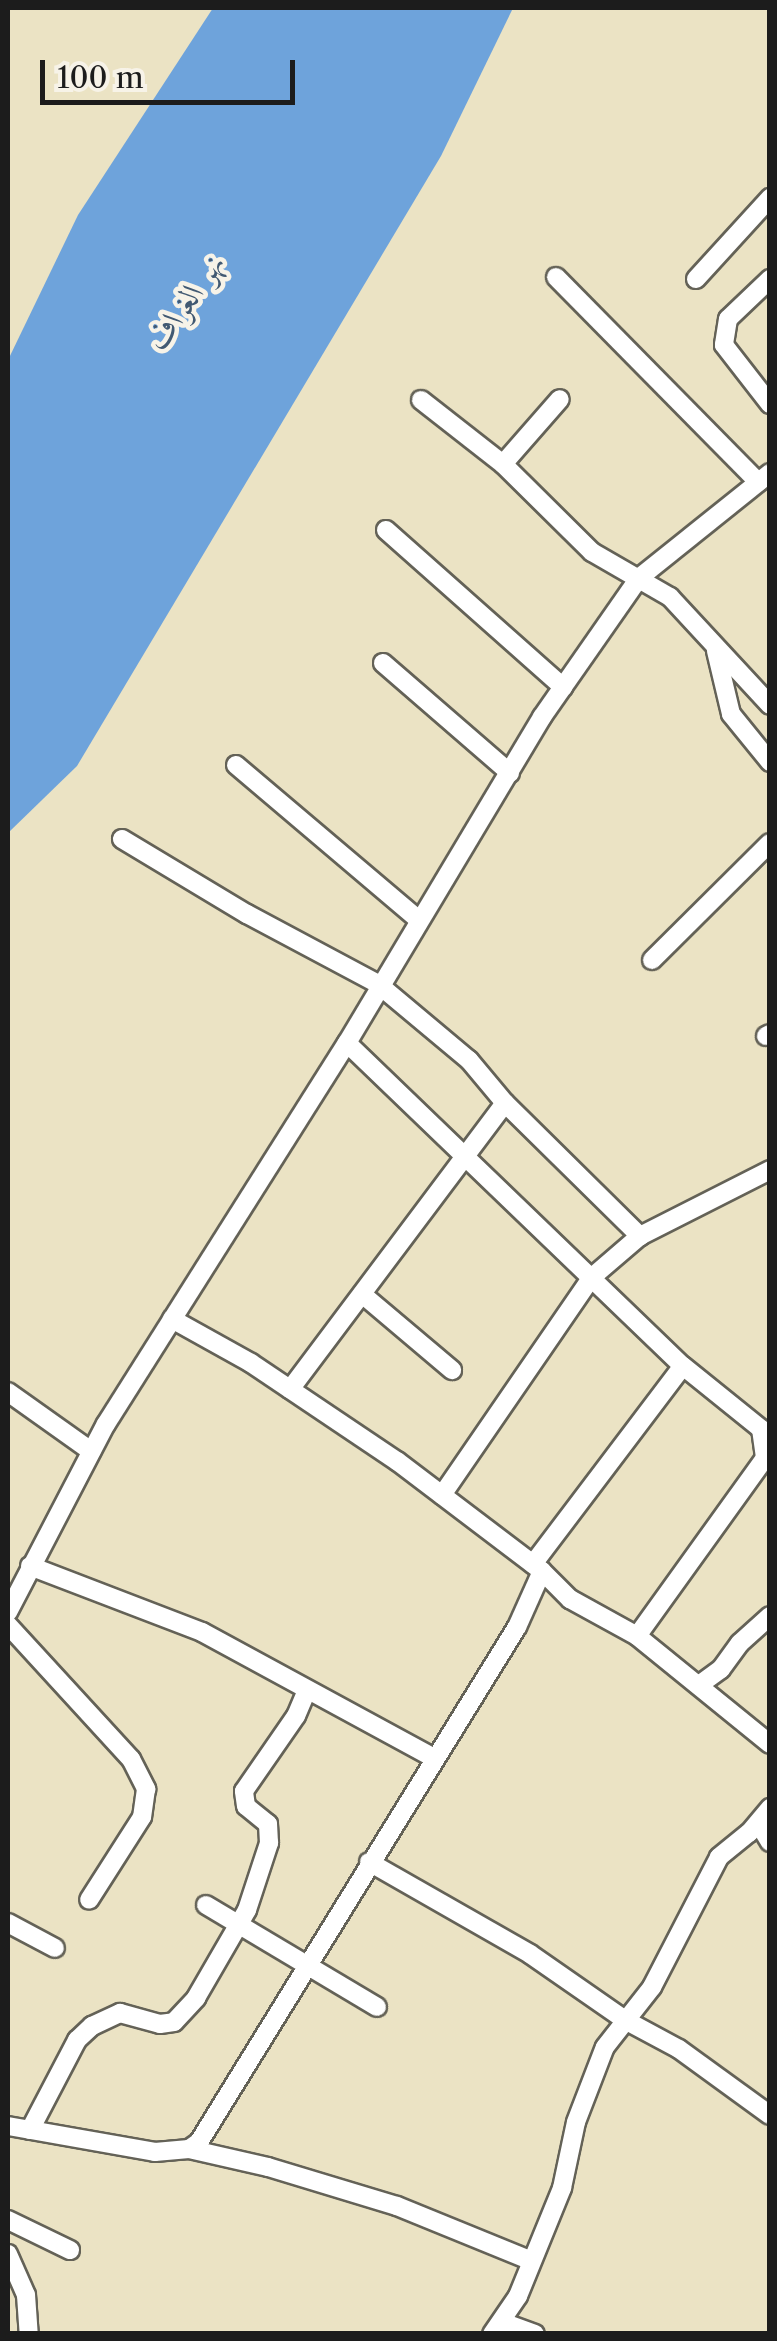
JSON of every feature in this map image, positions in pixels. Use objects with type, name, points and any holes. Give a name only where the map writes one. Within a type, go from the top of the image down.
[{"type":"street","points":[[696,278],[770,198]]},
{"type":"street","points":[[8,1612],[91,1451],[563,687],[640,578],[765,480],[556,276]]},
{"type":"street","points":[[770,280],[728,320],[724,345],[770,404]]},
{"type":"street","points":[[420,400],[503,464],[570,534],[670,597],[770,705]]},
{"type":"street","points":[[503,464],[560,400]]},
{"type":"street","points":[[386,530],[563,687]]},
{"type":"street","points":[[716,651],[730,714],[770,762]]},
{"type":"street","points":[[383,664],[510,773]]},
{"type":"street","points":[[236,765],[419,920]]},
{"type":"street","points":[[122,839],[247,914],[378,984],[469,1060],[505,1103],[640,1236]]},
{"type":"street","points":[[652,960],[770,843]]},
{"type":"street","points":[[347,1042],[683,1366],[760,1429],[765,1458],[637,1636]]},
{"type":"street","points":[[290,1389],[505,1103]]},
{"type":"street","points":[[442,1496],[591,1278],[640,1236],[770,1170]]},
{"type":"street","points":[[362,1294],[452,1370]]},
{"type":"street","points":[[172,1318],[290,1389],[442,1496],[538,1568],[570,1598],[637,1636],[770,1744]]},
{"type":"street","points":[[189,2149],[209,2131],[369,1862],[517,1627],[538,1568],[683,1366]]},
{"type":"street","points":[[8,1392],[91,1451]]},
{"type":"street","points":[[30,1566],[163,1614],[434,1758]]},
{"type":"street","points":[[698,1685],[722,1669],[740,1643],[770,1616]]},
{"type":"street","points":[[8,1625],[131,1759],[146,1789],[142,1816],[88,1900]]},
{"type":"street","points":[[30,2130],[77,2040],[104,2018],[120,2013],[160,2024],[180,2019],[240,1923],[270,1835],[268,1824],[244,1802],[244,1791],[296,1716],[307,1690]]},
{"type":"street","points":[[534,2334],[497,2328],[518,2296],[528,2260],[566,2176],[584,2096],[606,2047],[652,1987],[719,1857],[764,1816],[770,1842]]},
{"type":"street","points":[[369,1862],[472,1918],[624,2020],[679,2049],[770,2116]]},
{"type":"street","points":[[206,1906],[377,2007]]},
{"type":"street","points":[[10,1931],[55,1948]]},
{"type":"street","points":[[8,2126],[155,2152],[189,2149],[268,2167],[396,2206],[528,2260]]},
{"type":"street","points":[[8,2220],[70,2250]]},
{"type":"street","points":[[8,2254],[26,2295],[29,2334]]},
{"type":"water","name":"نهر الغراف","points":[[213,8],[513,8],[441,156],[77,766],[8,833],[8,360],[78,215]]}]
